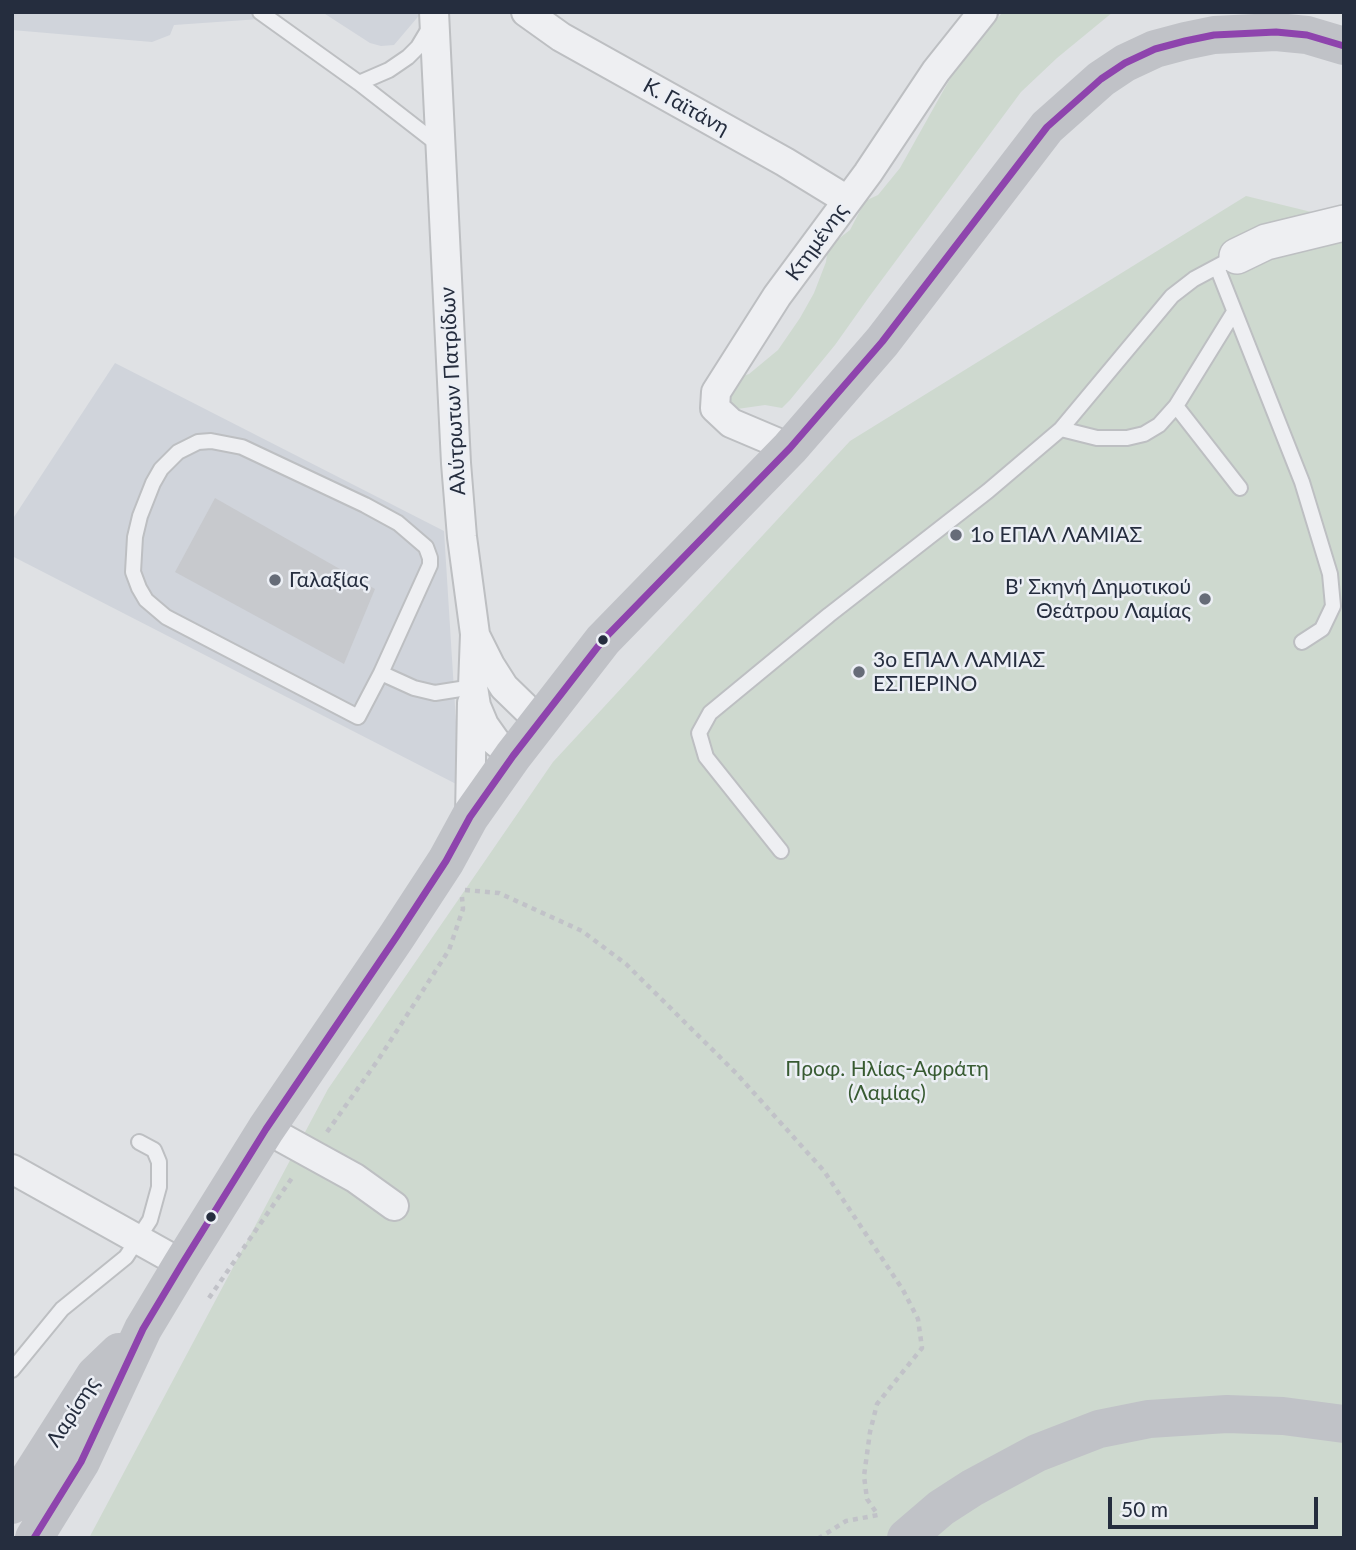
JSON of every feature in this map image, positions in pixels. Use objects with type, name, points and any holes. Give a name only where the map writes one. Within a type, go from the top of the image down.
[{"type":"main road","name":"Λαρίσης","points":[[34,1538],[82,1462],[143,1329],[265,1129],[397,936],[446,861],[470,817],[538,720],[603,640],[790,448],[882,342],[1047,127],[1101,79],[1125,63],[1155,49],[1214,35],[1276,32],[1307,35],[1344,46]]},
{"type":"main road","name":"Λαρίσης","points":[[12,1505],[95,1376],[143,1329]]},
{"type":"main road","points":[[906,1538],[941,1508],[972,1488],[1037,1453],[1099,1429],[1149,1419],[1227,1414],[1283,1416],[1344,1424]]},
{"type":"street","name":"Κ. Γαϊτάνη","points":[[526,12],[561,37],[785,162],[847,200]]},
{"type":"street","name":"Κτημένης","points":[[790,448],[731,424],[715,408],[716,392],[777,296],[868,173],[936,71],[983,12]]},
{"type":"street","name":"Αλύτρωτων Πατρίδων","points":[[434,16],[457,475],[475,634],[475,706],[496,742],[513,756]]},
{"type":"street","points":[[1227,261],[1266,242],[1344,223]]},
{"type":"street","points":[[475,634],[504,687],[538,720]]},
{"type":"street","points":[[470,817],[473,687]]},
{"type":"street","points":[[265,1129],[355,1178],[394,1206]]},
{"type":"street","points":[[12,1168],[182,1264]]},
{"type":"lane","points":[[260,12],[359,83],[440,146]]},
{"type":"lane","points":[[359,83],[389,70],[408,57],[418,47],[434,16]]},
{"type":"lane","points":[[781,851],[706,757],[699,733],[710,713],[829,615],[988,491],[1061,429],[1172,296],[1194,279],[1227,261],[1234,312],[1301,482],[1330,574],[1333,606],[1322,629],[1301,642]]},
{"type":"lane","points":[[1061,429],[1097,438],[1127,438],[1144,434],[1159,425],[1176,406],[1234,312]]},
{"type":"lane","points":[[1176,406],[1240,488]]},
{"type":"lane","points":[[220,441],[242,447],[385,515],[420,539],[426,547],[430,565],[381,673],[358,717],[166,617],[146,600],[133,572],[135,537],[153,483],[171,458],[198,442],[220,441]]},
{"type":"lane","points":[[381,673],[414,688],[435,693],[473,687]]},
{"type":"lane","points":[[12,1370],[62,1309],[126,1256],[150,1220],[159,1187],[159,1162],[154,1150],[139,1142]]},
{"type":"path","points":[[209,1298],[309,1153],[331,1129],[449,950],[463,909],[461,890],[499,893],[582,931],[626,964],[736,1073],[824,1171],[903,1290],[918,1319],[922,1348],[877,1404],[870,1432],[864,1476],[867,1499],[878,1515],[846,1521],[819,1538]]},
{"type":"shaded area","points":[[12,12],[264,12],[260,19],[174,25],[170,35],[152,42],[12,30]]},
{"type":"shaded area","points":[[322,12],[422,12],[394,45],[381,46],[370,43]]},
{"type":"shaded area","points":[[115,363],[444,531],[460,786],[12,556],[12,520]]},
{"type":"green space","points":[[1003,12],[1113,12],[1021,92],[835,345],[790,400],[782,408],[765,405],[737,409],[728,401],[731,380],[749,374],[778,350],[814,293],[826,262],[828,247],[850,230],[865,201],[878,195],[900,168],[956,68],[968,50]]},
{"type":"green space","name":"Προφ. Ηλίας-Αφράτη (Λαμίας)","points":[[1246,196],[1344,220],[1344,1538],[89,1538],[328,1089],[553,762],[850,441]]},
{"type":"building","name":"Γαλαξίας","points":[[215,498],[375,589],[344,664],[175,572]]},
{"type":"transit line","points":[[34,1538],[81,1462],[143,1329],[182,1264],[266,1129],[397,936],[446,861],[470,817],[513,756],[603,640],[790,448],[882,342],[1047,127],[1101,79],[1125,63],[1155,49],[1214,35],[1276,32],[1307,35],[1344,46]]},
{"type":"place","name":"1ο ΕΠΑΛ ΛΑΜΙΑΣ","points":[[956,535]]},
{"type":"place","name":"Γαλαξίας","points":[[275,580]]},
{"type":"place","name":"Β' Σκηνή Δημοτικού Θεάτρου Λαμίας","points":[[1205,599]]},
{"type":"place","name":"3ο ΕΠΑΛ ΛΑΜΙΑΣ ΕΣΠΕΡΙΝΟ","points":[[859,672]]}]
